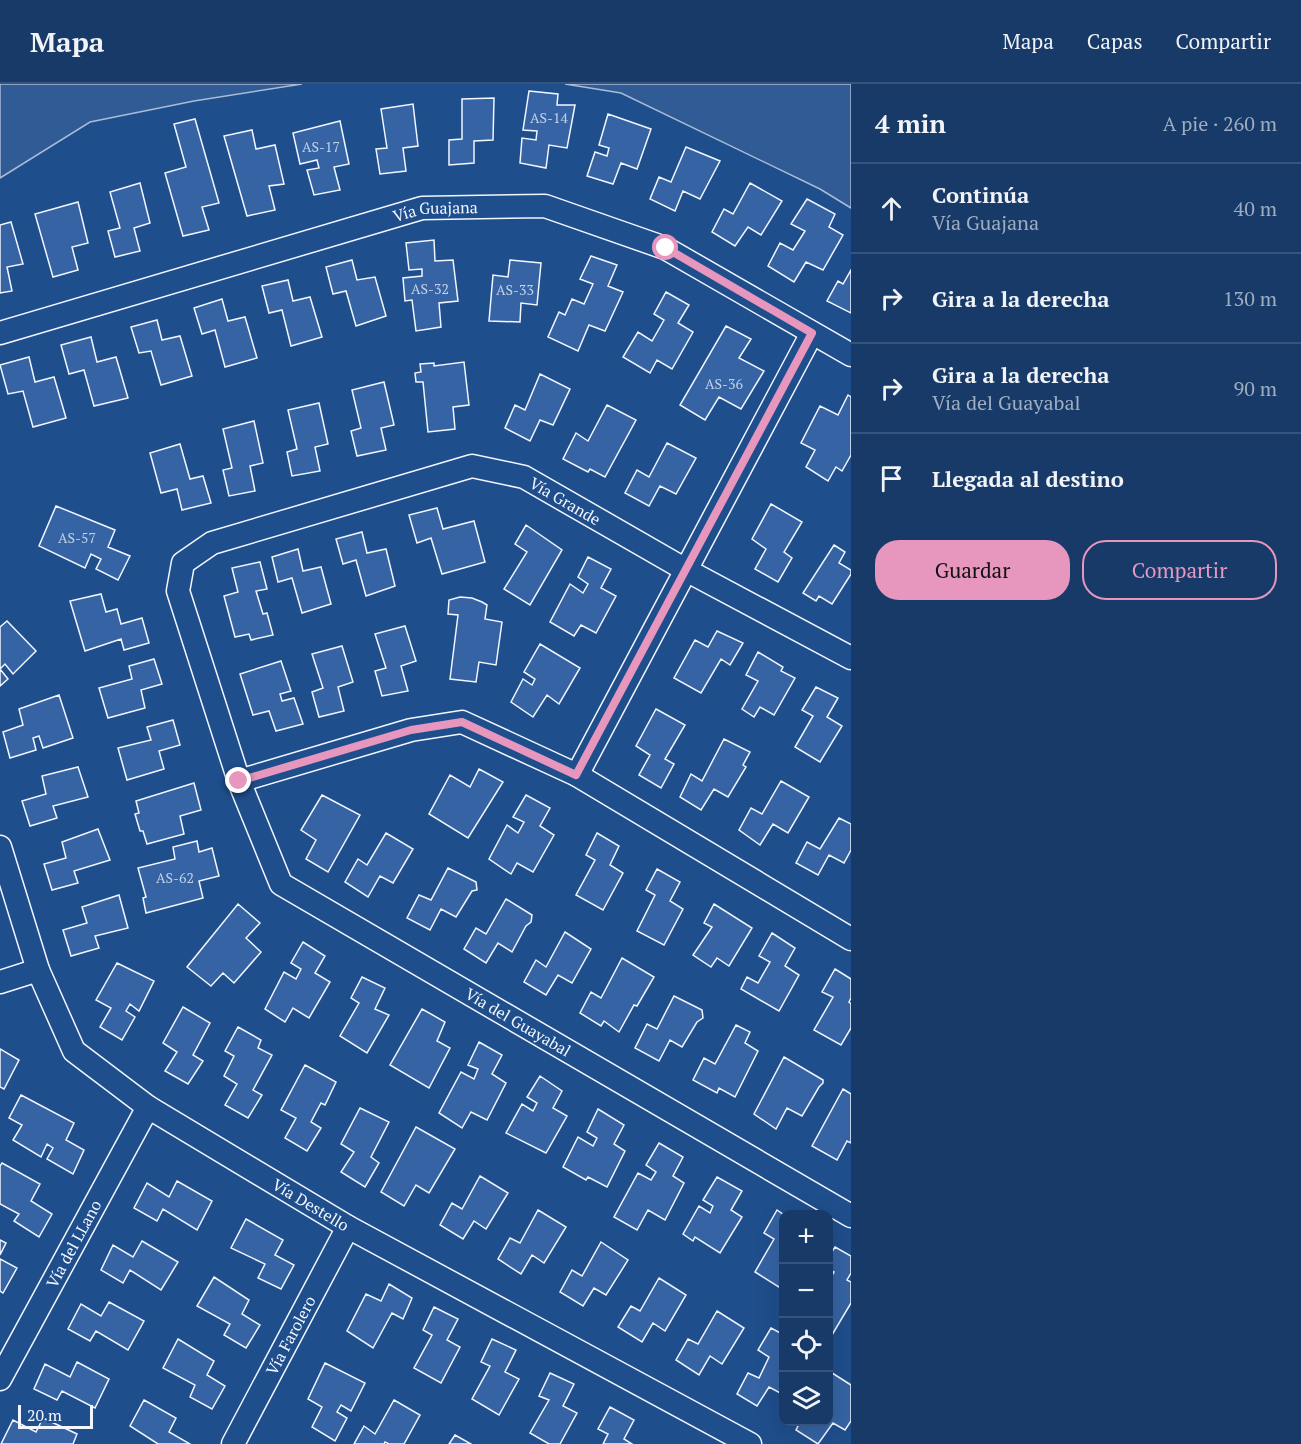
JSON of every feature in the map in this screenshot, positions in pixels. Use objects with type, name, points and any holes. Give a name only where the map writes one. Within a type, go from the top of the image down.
[{"type":"street","name":"Vía Guajana","points":[[0,333],[422,208],[545,206],[666,248],[851,355]]},
{"type":"street","points":[[576,775],[812,333]]},
{"type":"street","name":"Vía Grande","points":[[178,591],[183,564],[212,543],[472,466],[524,477],[686,570],[851,658]]},
{"type":"street","name":"Vía del Guayabal","points":[[178,591],[239,781],[281,884],[851,1216]]},
{"type":"street","points":[[239,781],[411,730],[462,722],[576,775],[851,939]]},
{"type":"street","name":"Vía Destello","points":[[0,847],[38,970],[74,1051],[148,1107],[348,1227],[750,1444]]},
{"type":"street","points":[[0,982],[38,970]]},
{"type":"street","name":"Vía del LLano","points":[[0,1379],[148,1107]]},
{"type":"street","name":"Vía Farolero","points":[[241,1441],[348,1227]]},
{"type":"shaded area","points":[[0,84],[302,84],[194,101],[90,122],[0,178]]},
{"type":"shaded area","points":[[565,84],[851,84],[851,208],[820,189],[621,93]]},
{"type":"building","points":[[529,91],[558,94],[557,105],[575,105],[567,148],[549,145],[546,168],[520,163],[522,138],[536,140],[537,131],[523,130]]},
{"type":"building","points":[[494,98],[493,140],[474,141],[474,163],[449,165],[449,140],[462,139],[462,99]]},
{"type":"building","points":[[413,104],[418,146],[403,148],[406,171],[380,174],[376,149],[387,148],[381,109]]},
{"type":"building","points":[[608,114],[651,129],[637,169],[621,163],[613,184],[587,176],[595,152],[607,156],[609,148],[599,145]]},
{"type":"building","points":[[195,119],[219,203],[202,207],[209,230],[183,236],[165,173],[186,167],[174,124]]},
{"type":"building","points":[[340,121],[349,164],[334,167],[340,190],[314,195],[307,170],[319,168],[317,160],[300,164],[293,133]]},
{"type":"building","points":[[252,130],[256,149],[275,145],[284,184],[269,186],[275,210],[247,216],[224,136]]},
{"type":"building","points":[[686,147],[720,161],[700,199],[683,191],[675,211],[650,199],[659,177],[671,182]]},
{"type":"building","points":[[140,183],[150,223],[134,228],[140,251],[115,257],[108,231],[120,228],[110,192]]},
{"type":"building","points":[[750,183],[782,201],[761,235],[748,227],[735,246],[712,232],[724,209],[733,214]]},
{"type":"building","points":[[807,199],[835,214],[829,227],[843,235],[823,270],[806,262],[794,282],[768,266],[780,243],[793,250],[805,231],[791,224]]},
{"type":"building","points":[[78,202],[88,243],[72,247],[78,270],[53,277],[35,214]]},
{"type":"building","points":[[11,222],[23,264],[7,267],[12,291],[0,293],[0,225]]},
{"type":"building","points":[[434,240],[435,261],[453,260],[458,301],[439,303],[441,327],[416,331],[412,300],[405,301],[403,278],[422,276],[422,269],[409,270],[406,243]]},
{"type":"building","points":[[591,256],[617,265],[608,286],[623,292],[605,331],[589,325],[578,351],[548,337],[559,312],[565,315],[572,299],[584,304],[593,284],[580,279]]},
{"type":"building","points":[[352,260],[357,280],[375,277],[386,316],[356,326],[346,291],[333,294],[326,267]]},
{"type":"building","points":[[510,260],[541,263],[537,305],[521,303],[520,322],[489,321],[493,275],[508,277]]},
{"type":"building","points":[[851,270],[851,313],[827,301],[838,281],[843,284]]},
{"type":"building","points":[[288,280],[293,301],[310,297],[322,337],[291,346],[282,310],[269,313],[262,286]]},
{"type":"building","points":[[666,292],[689,305],[678,323],[693,332],[672,369],[657,360],[650,373],[623,357],[638,332],[652,341],[664,320],[654,314]]},
{"type":"building","points":[[222,299],[228,321],[245,317],[257,358],[225,367],[215,330],[202,334],[194,308]]},
{"type":"building","points":[[157,320],[162,340],[180,336],[192,376],[161,385],[151,351],[139,353],[131,327]]},
{"type":"building","points":[[726,326],[751,339],[739,358],[764,371],[741,409],[719,397],[705,420],[680,405]]},
{"type":"building","points":[[91,337],[97,362],[116,357],[128,398],[94,406],[84,370],[69,374],[61,345]]},
{"type":"building","points":[[29,357],[35,382],[54,377],[66,418],[33,427],[23,391],[8,394],[0,365]]},
{"type":"building","points":[[464,362],[469,405],[453,407],[455,429],[428,432],[423,382],[416,382],[415,373],[421,372],[420,364],[434,363],[434,366]]},
{"type":"building","points":[[540,374],[570,389],[553,425],[540,420],[530,441],[505,428],[515,405],[525,410]]},
{"type":"building","points":[[384,382],[394,425],[381,428],[386,450],[357,456],[351,431],[361,428],[352,390]]},
{"type":"building","points":[[848,395],[851,397],[851,455],[842,471],[836,467],[828,481],[806,467],[815,450],[801,443],[820,406],[838,415]]},
{"type":"building","points":[[319,403],[328,444],[315,447],[320,471],[292,476],[287,452],[297,449],[288,410]]},
{"type":"building","points":[[607,405],[636,420],[605,477],[590,469],[588,472],[563,459],[576,433],[588,441]]},
{"type":"building","points":[[254,421],[263,463],[250,466],[255,491],[229,496],[223,470],[232,468],[223,429]]},
{"type":"building","points":[[667,443],[696,458],[676,494],[660,486],[649,506],[625,493],[637,470],[649,477]]},
{"type":"building","points":[[180,444],[190,479],[203,476],[211,503],[182,510],[177,489],[161,493],[150,453]]},
{"type":"building","points":[[771,504],[802,522],[784,552],[792,558],[778,582],[755,569],[766,549],[752,539]]},
{"type":"building","points":[[56,506],[115,530],[108,547],[130,556],[118,580],[96,569],[101,559],[91,554],[85,568],[39,546]]},
{"type":"building","points":[[437,508],[443,529],[474,521],[485,562],[442,574],[431,538],[417,543],[409,515]]},
{"type":"building","points":[[526,525],[562,550],[530,605],[504,589],[527,552],[515,544]]},
{"type":"building","points":[[362,532],[367,553],[386,549],[395,586],[366,596],[356,560],[343,564],[336,539]]},
{"type":"building","points":[[834,545],[845,552],[839,563],[851,570],[851,574],[832,604],[819,596],[816,601],[803,593]]},
{"type":"building","points":[[298,549],[303,571],[321,567],[331,604],[302,613],[292,578],[278,582],[272,557]]},
{"type":"building","points":[[588,557],[611,569],[601,588],[616,596],[596,633],[581,625],[574,636],[550,622],[570,584],[583,593],[588,584],[578,577]]},
{"type":"building","points":[[260,562],[267,589],[256,591],[263,614],[267,613],[273,635],[251,640],[249,634],[235,637],[224,596],[238,592],[232,568]]},
{"type":"building","points":[[101,594],[106,612],[117,609],[121,624],[142,618],[149,643],[124,650],[121,639],[85,651],[70,601]]},
{"type":"building","points":[[460,597],[482,602],[487,605],[485,619],[502,622],[496,665],[479,662],[476,682],[450,679],[458,615],[448,614],[449,600]]},
{"type":"building","points":[[7,621],[36,651],[13,674],[5,664],[0,669],[0,627]]},
{"type":"building","points":[[405,626],[416,661],[401,666],[408,691],[382,696],[375,671],[386,668],[375,634]]},
{"type":"building","points":[[717,631],[743,643],[730,665],[721,659],[701,693],[674,678],[695,640],[708,647]]},
{"type":"building","points":[[540,644],[580,668],[559,704],[547,695],[533,717],[511,702],[523,679],[532,685],[535,679],[524,672]]},
{"type":"building","points":[[342,646],[353,682],[338,687],[344,711],[319,717],[312,692],[323,688],[312,654]]},
{"type":"building","points":[[758,652],[783,667],[781,671],[795,678],[774,715],[760,707],[754,717],[742,709],[758,681],[746,675]]},
{"type":"building","points":[[154,659],[162,684],[141,690],[145,708],[108,718],[99,688],[132,679],[129,666]]},
{"type":"building","points":[[281,661],[291,691],[280,694],[282,701],[294,698],[303,724],[276,731],[269,711],[253,715],[240,674]]},
{"type":"building","points":[[0,669],[8,679],[0,686]]},
{"type":"building","points":[[816,687],[838,698],[827,717],[842,726],[820,762],[795,747],[813,716],[802,710]]},
{"type":"building","points":[[59,695],[73,738],[43,748],[39,736],[33,738],[36,750],[10,758],[3,732],[23,725],[19,709]]},
{"type":"building","points":[[656,709],[685,725],[665,759],[674,764],[661,788],[639,775],[650,755],[636,746]]},
{"type":"building","points":[[173,720],[180,745],[159,751],[164,769],[127,780],[118,748],[151,740],[147,727]]},
{"type":"building","points":[[724,739],[750,752],[743,765],[746,767],[728,797],[714,789],[701,810],[680,797],[691,774],[702,781]]},
{"type":"building","points":[[78,767],[88,797],[53,806],[57,818],[30,826],[22,801],[46,794],[42,776]]},
{"type":"building","points":[[479,769],[503,782],[468,838],[429,814],[450,775],[470,787]]},
{"type":"building","points":[[781,781],[809,797],[788,833],[773,824],[760,845],[739,830],[751,808],[762,814]]},
{"type":"building","points":[[194,783],[201,810],[180,816],[184,834],[147,844],[135,814],[139,813],[136,801]]},
{"type":"building","points":[[322,795],[360,815],[328,872],[306,859],[316,840],[301,830]]},
{"type":"building","points":[[526,795],[550,808],[540,826],[554,835],[533,872],[517,863],[511,874],[489,859],[507,825],[518,833],[524,822],[513,817]]},
{"type":"building","points":[[839,818],[851,824],[851,850],[844,863],[829,855],[818,875],[796,863],[807,842],[820,849]]},
{"type":"building","points":[[98,829],[110,860],[74,871],[78,883],[52,890],[44,864],[66,858],[62,842]]},
{"type":"building","points":[[386,833],[413,849],[393,883],[380,876],[368,897],[345,882],[358,859],[367,865]]},
{"type":"building","points":[[597,833],[619,846],[610,865],[623,873],[603,910],[576,895],[595,860],[586,855]]},
{"type":"building","points":[[197,841],[199,852],[212,848],[219,876],[199,881],[203,898],[146,913],[143,898],[146,897],[138,868],[175,859],[173,847]]},
{"type":"building","points":[[448,868],[476,882],[477,890],[472,891],[456,917],[441,909],[430,930],[407,918],[419,895],[431,900]]},
{"type":"building","points":[[657,869],[680,882],[670,901],[683,909],[664,945],[637,931],[655,895],[646,890]]},
{"type":"building","points":[[119,895],[128,928],[95,936],[99,948],[71,956],[63,930],[87,923],[82,907]]},
{"type":"building","points":[[506,899],[532,915],[531,922],[526,926],[512,952],[498,943],[486,963],[464,949],[476,928],[486,934]]},
{"type":"building","points":[[238,904],[260,923],[246,938],[261,952],[234,983],[223,973],[211,986],[187,967]]},
{"type":"building","points":[[714,904],[752,928],[729,966],[717,958],[711,967],[693,955],[712,927],[704,923]]},
{"type":"building","points":[[565,932],[591,949],[572,983],[558,975],[546,995],[524,982],[536,960],[546,967]]},
{"type":"building","points":[[772,933],[795,948],[785,966],[799,975],[779,1011],[741,989],[747,977],[758,983],[770,962],[759,956]]},
{"type":"building","points":[[303,942],[325,956],[315,973],[330,982],[309,1018],[293,1008],[285,1022],[265,1009],[284,972],[296,979],[301,969],[291,963]]},
{"type":"building","points":[[622,958],[654,977],[637,1006],[634,1005],[619,1032],[604,1021],[601,1026],[580,1013],[591,992],[601,998]]},
{"type":"building","points":[[117,963],[154,981],[139,1011],[130,1004],[126,1011],[135,1017],[122,1040],[100,1027],[111,1008],[96,1000]]},
{"type":"building","points":[[835,969],[851,979],[849,1002],[851,1004],[851,1028],[841,1045],[814,1030],[833,997],[822,992]]},
{"type":"building","points":[[362,977],[385,988],[375,1009],[389,1015],[367,1053],[340,1036],[359,1003],[351,998]]},
{"type":"building","points":[[674,996],[702,1010],[703,1018],[697,1022],[682,1047],[670,1040],[659,1061],[635,1048],[647,1024],[657,1029]]},
{"type":"building","points":[[183,1007],[210,1023],[193,1055],[203,1061],[188,1084],[165,1071],[177,1052],[163,1043]]},
{"type":"building","points":[[422,1009],[445,1022],[437,1041],[450,1048],[429,1088],[390,1065]]},
{"type":"building","points":[[736,1025],[750,1032],[745,1043],[758,1051],[735,1097],[719,1088],[717,1093],[693,1080],[704,1058],[715,1064]]},
{"type":"building","points":[[238,1027],[261,1040],[258,1048],[272,1055],[253,1090],[262,1095],[248,1118],[225,1105],[237,1084],[224,1076],[234,1056],[225,1051]]},
{"type":"building","points":[[479,1042],[502,1055],[492,1074],[506,1083],[487,1120],[471,1112],[462,1128],[439,1113],[461,1072],[474,1079],[478,1069],[468,1065]]},
{"type":"building","points":[[0,1049],[19,1060],[4,1089],[0,1087]]},
{"type":"building","points":[[784,1057],[823,1080],[823,1083],[802,1116],[787,1108],[776,1129],[754,1114]]},
{"type":"building","points":[[305,1065],[336,1082],[325,1105],[321,1103],[311,1122],[321,1128],[307,1151],[285,1138],[296,1118],[281,1110]]},
{"type":"building","points":[[540,1076],[562,1091],[553,1108],[567,1116],[546,1153],[506,1133],[522,1104],[533,1111],[537,1103],[527,1097]]},
{"type":"building","points":[[843,1089],[851,1094],[851,1143],[847,1141],[837,1160],[812,1146]]},
{"type":"building","points":[[21,1095],[74,1123],[66,1140],[84,1150],[73,1174],[47,1159],[53,1148],[47,1144],[41,1157],[13,1140],[22,1125],[9,1118]]},
{"type":"building","points":[[360,1108],[389,1122],[371,1157],[379,1163],[365,1187],[341,1172],[354,1152],[341,1144]]},
{"type":"building","points":[[598,1109],[624,1125],[614,1144],[625,1151],[607,1187],[588,1177],[586,1180],[563,1167],[578,1137],[593,1146],[597,1138],[587,1132]]},
{"type":"building","points":[[416,1127],[455,1149],[429,1193],[416,1185],[404,1206],[381,1192]]},
{"type":"building","points":[[659,1143],[683,1157],[673,1176],[684,1183],[665,1220],[648,1210],[637,1230],[614,1217],[638,1173],[651,1180],[656,1172],[646,1165]]},
{"type":"building","points":[[2,1163],[40,1184],[31,1201],[52,1214],[39,1237],[14,1221],[19,1214],[0,1204],[0,1166]]},
{"type":"building","points":[[480,1176],[508,1193],[486,1229],[474,1221],[463,1239],[440,1225],[452,1203],[462,1209]]},
{"type":"building","points":[[717,1177],[742,1191],[731,1210],[742,1217],[720,1253],[695,1237],[693,1241],[683,1234],[699,1206],[710,1213],[713,1206],[703,1200]]},
{"type":"building","points":[[177,1181],[212,1201],[197,1230],[163,1209],[157,1221],[134,1208],[147,1183],[169,1197]]},
{"type":"building","points":[[538,1210],[566,1227],[544,1263],[532,1255],[521,1274],[498,1259],[510,1238],[520,1243]]},
{"type":"building","points":[[777,1210],[779,1211],[779,1287],[755,1272],[774,1239],[764,1233]]},
{"type":"building","points":[[246,1219],[283,1240],[275,1255],[294,1265],[281,1289],[258,1278],[265,1264],[231,1248]]},
{"type":"building","points":[[0,1240],[6,1243],[0,1255]]},
{"type":"building","points":[[142,1241],[178,1262],[161,1290],[130,1270],[123,1283],[101,1270],[113,1245],[133,1257]]},
{"type":"building","points":[[601,1242],[628,1260],[606,1295],[594,1288],[583,1306],[560,1292],[572,1270],[582,1276]]},
{"type":"building","points":[[835,1247],[851,1256],[851,1273],[847,1280],[851,1282],[851,1303],[833,1333],[834,1272],[833,1250]]},
{"type":"building","points":[[0,1259],[17,1268],[3,1293],[0,1291]]},
{"type":"building","points":[[214,1277],[249,1300],[242,1314],[260,1325],[246,1348],[224,1335],[230,1324],[197,1306]]},
{"type":"building","points":[[659,1278],[686,1295],[665,1331],[653,1323],[642,1342],[618,1327],[631,1306],[640,1311]]},
{"type":"building","points":[[389,1284],[412,1298],[403,1319],[392,1313],[373,1348],[347,1331],[366,1294],[381,1301]]},
{"type":"building","points":[[109,1302],[144,1321],[128,1350],[96,1331],[90,1341],[68,1329],[81,1304],[101,1316]]},
{"type":"building","points":[[434,1307],[458,1319],[447,1340],[460,1347],[441,1383],[414,1368],[432,1335],[423,1330]]},
{"type":"building","points":[[717,1311],[744,1328],[722,1364],[710,1356],[699,1375],[676,1360],[688,1339],[698,1344]]},
{"type":"building","points":[[771,1328],[779,1332],[779,1392],[769,1387],[757,1406],[737,1394],[748,1373],[759,1378],[769,1357],[758,1350]]},
{"type":"building","points":[[178,1339],[214,1361],[207,1375],[225,1386],[212,1409],[190,1397],[195,1385],[163,1368]]},
{"type":"building","points":[[492,1339],[516,1350],[505,1372],[519,1379],[499,1415],[472,1399],[490,1366],[481,1362]]},
{"type":"building","points":[[77,1362],[109,1379],[95,1408],[62,1391],[57,1400],[34,1389],[45,1364],[70,1377]]},
{"type":"building","points":[[325,1363],[365,1383],[351,1411],[341,1405],[337,1412],[347,1418],[335,1441],[312,1427],[322,1407],[308,1399]]},
{"type":"building","points":[[550,1373],[574,1384],[563,1406],[577,1413],[560,1444],[549,1444],[530,1433],[549,1400],[539,1396]]},
{"type":"building","points":[[833,1374],[851,1385],[851,1421],[845,1430],[833,1423]]},
{"type":"building","points":[[144,1400],[176,1418],[169,1432],[190,1444],[158,1444],[130,1426]]},
{"type":"building","points":[[394,1400],[420,1415],[404,1444],[385,1442],[384,1444],[354,1444],[364,1426],[375,1434]]},
{"type":"building","points":[[610,1407],[634,1420],[624,1439],[632,1444],[603,1444],[608,1434],[598,1429]]},
{"type":"building","points":[[43,1418],[77,1434],[73,1444],[1,1444],[13,1420],[36,1432]]},
{"type":"building","points":[[798,1426],[831,1426],[818,1444],[796,1430]]},
{"type":"building","points":[[455,1435],[471,1444],[449,1444]]},
{"type":"route","points":[[239,781],[411,730],[462,722],[576,775],[812,333],[666,248]]}]
